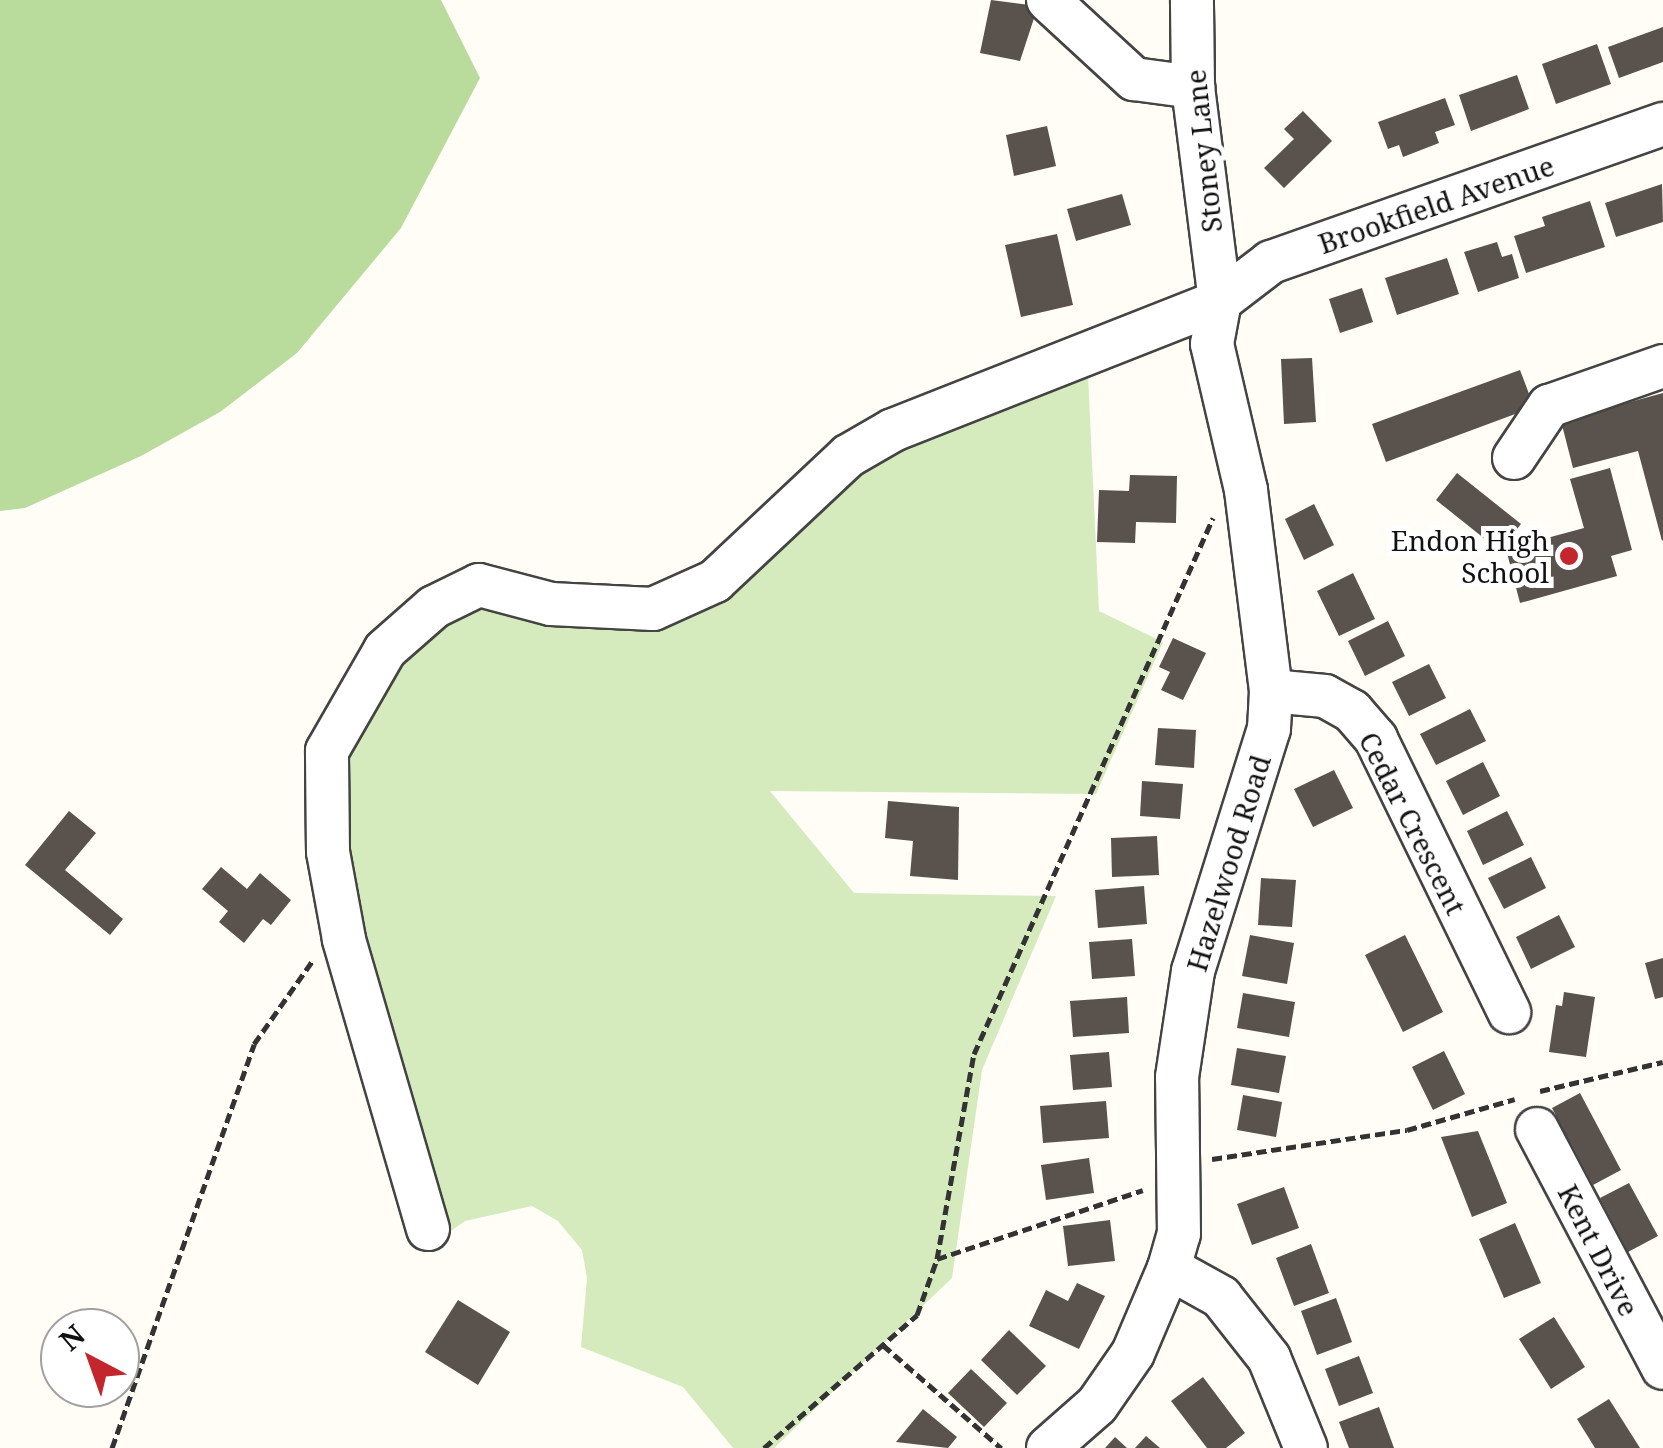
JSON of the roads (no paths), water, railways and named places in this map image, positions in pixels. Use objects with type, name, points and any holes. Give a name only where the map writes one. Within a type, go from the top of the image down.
[{"type":"street","points":[[1048,0],[1134,79],[1193,87]]},
{"type":"street","name":"Stoney Lane","points":[[1192,0],[1193,87],[1220,301]]},
{"type":"street","name":"Brookfield Avenue","points":[[428,1229],[344,939],[328,852],[327,752],[385,650],[434,608],[479,586],[551,604],[653,609],[715,581],[848,456],[893,430],[1220,301],[1271,262],[1663,124]]},
{"type":"street","name":"Hazelwood Road","points":[[1048,1448],[1096,1405],[1133,1353],[1169,1268],[1179,1234],[1177,1077],[1194,972],[1219,874],[1269,729],[1271,691],[1246,490],[1212,344],[1220,301]]},
{"type":"street","points":[[1514,458],[1550,406],[1663,366]]},
{"type":"street","name":"Cedar Crescent","points":[[1271,691],[1325,696],[1352,711],[1376,740],[1509,1012]]},
{"type":"street","name":"Kent Drive","points":[[1530,1107],[1663,1368]]},
{"type":"street","points":[[1169,1268],[1221,1298],[1269,1358],[1306,1448]]},
{"type":"place","name":"Endon High School","points":[[1569,556]]}]
